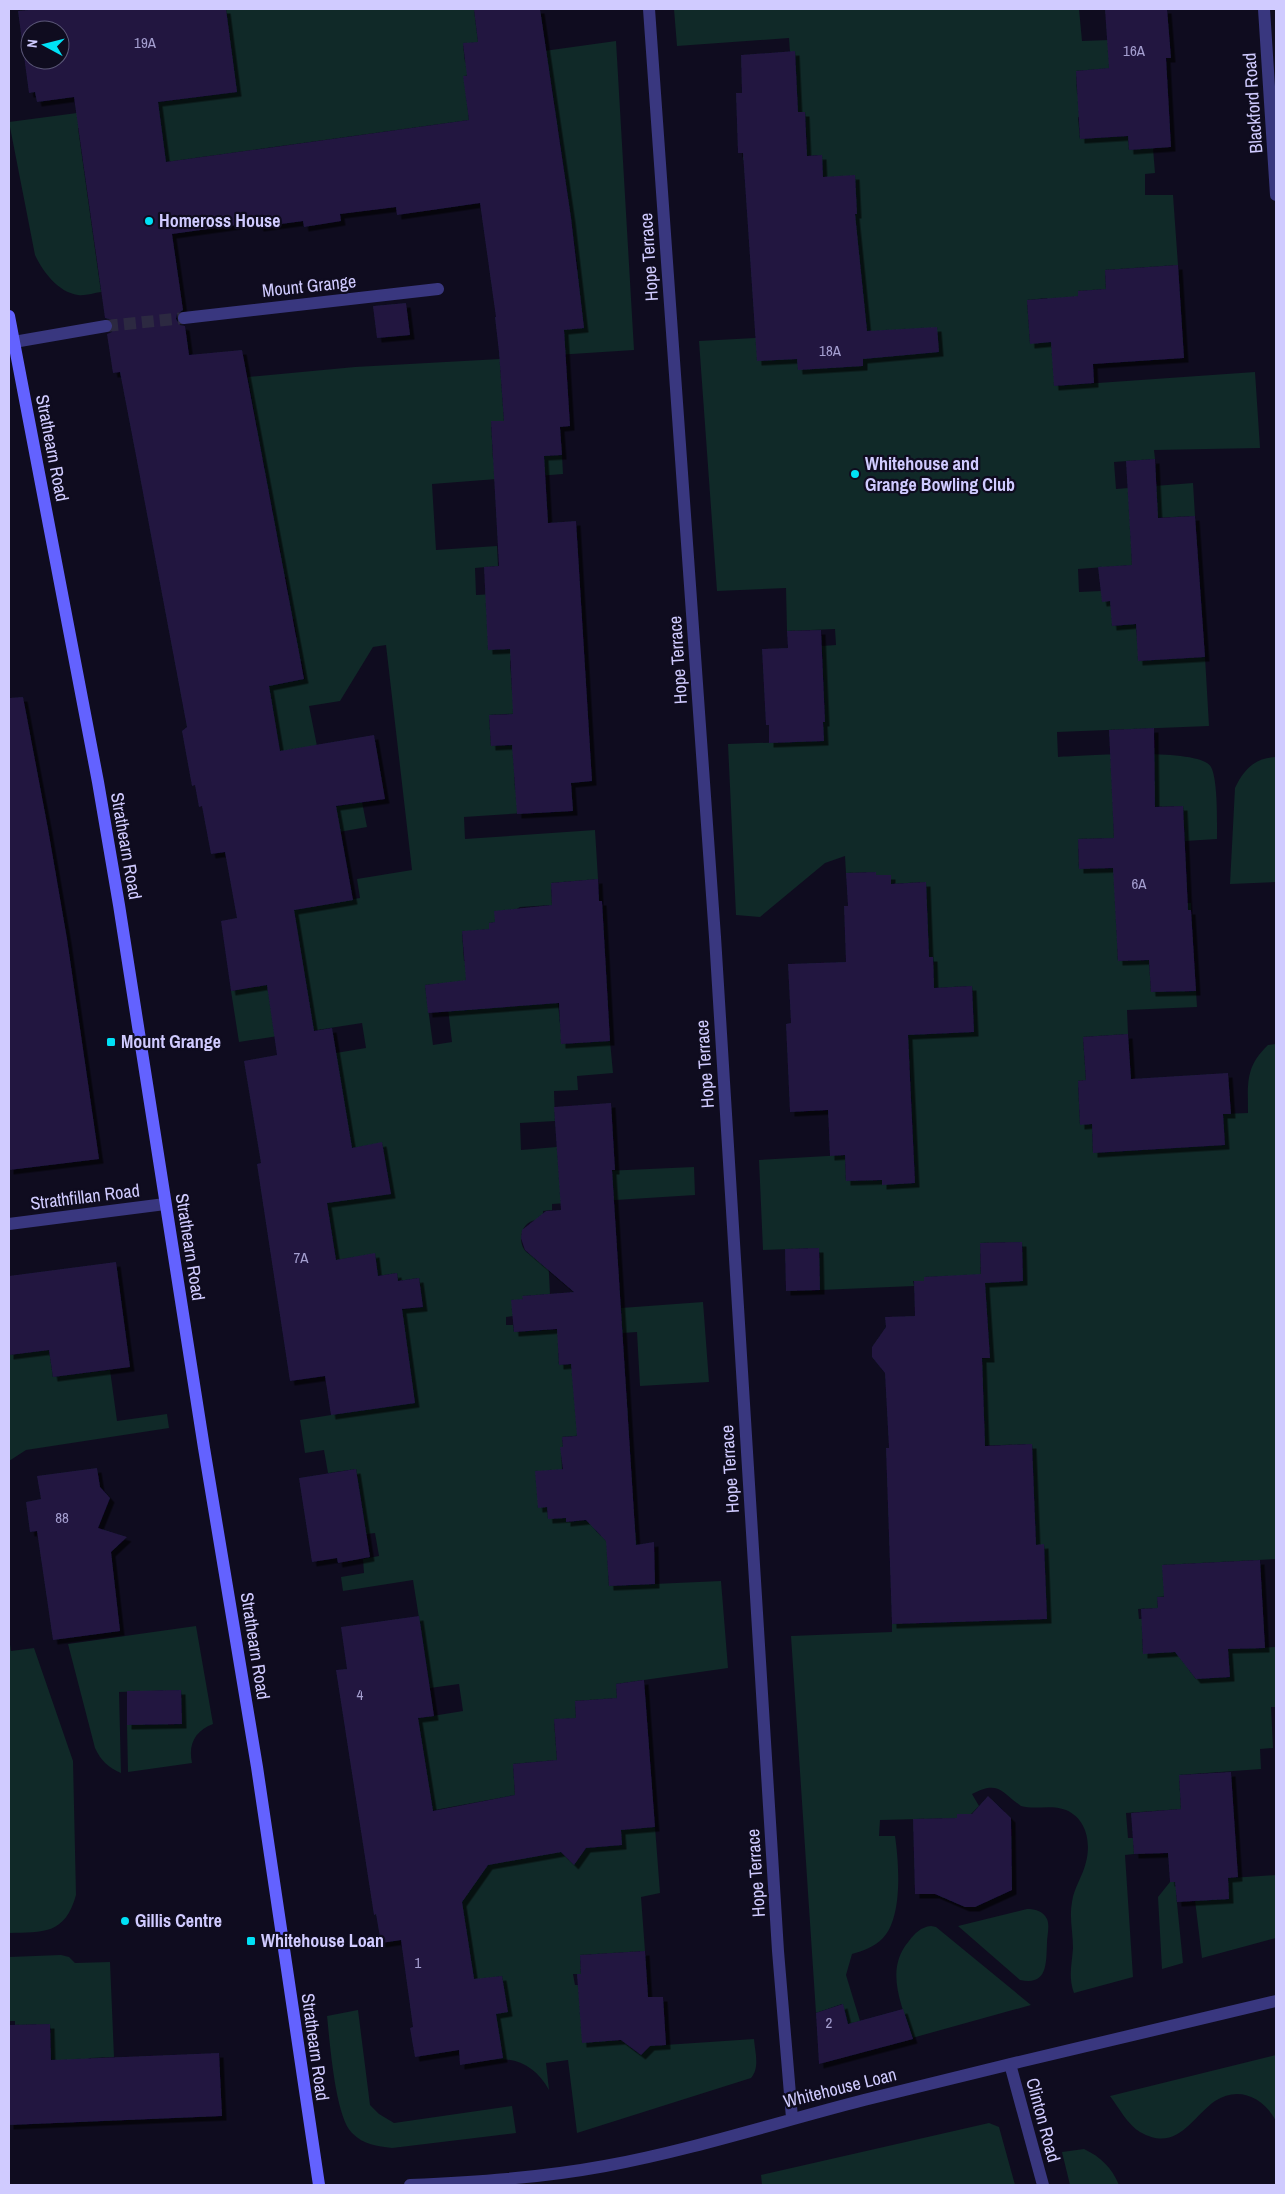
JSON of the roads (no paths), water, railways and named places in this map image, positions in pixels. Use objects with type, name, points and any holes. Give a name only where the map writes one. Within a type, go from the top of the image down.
[{"type":"street","name":"Hope Terrace","points":[[649,9],[715,937],[778,1951],[792,2118]]},
{"type":"street","name":"Blackford Road","points":[[1264,9],[1276,195]]},
{"type":"street","name":"Mount Grange","points":[[184,318],[438,290]]},
{"type":"street","name":"Strathearn Road","points":[[9,316],[98,782],[126,948],[165,1204],[256,1757],[319,2185]]},
{"type":"street","points":[[14,342],[106,326]]},
{"type":"street","name":"Strathfillan Road","points":[[9,1224],[165,1204]]},
{"type":"street","name":"Whitehouse Loan","points":[[410,2185],[512,2180],[599,2167],[694,2146],[792,2118],[1276,2000]]},
{"type":"street","name":"Clinton Road","points":[[1010,2064],[1042,2185]]},
{"type":"tunnel","points":[[106,326],[184,318]]},
{"type":"place","name":"Homeross House","points":[[149,221]]},
{"type":"place","name":"Whitehouse and Grange Bowling Club","points":[[855,474]]},
{"type":"place","name":"Mount Grange","points":[[111,1042]]},
{"type":"place","name":"Gillis Centre","points":[[125,1921]]},
{"type":"place","name":"Whitehouse Loan","points":[[251,1941]]}]
